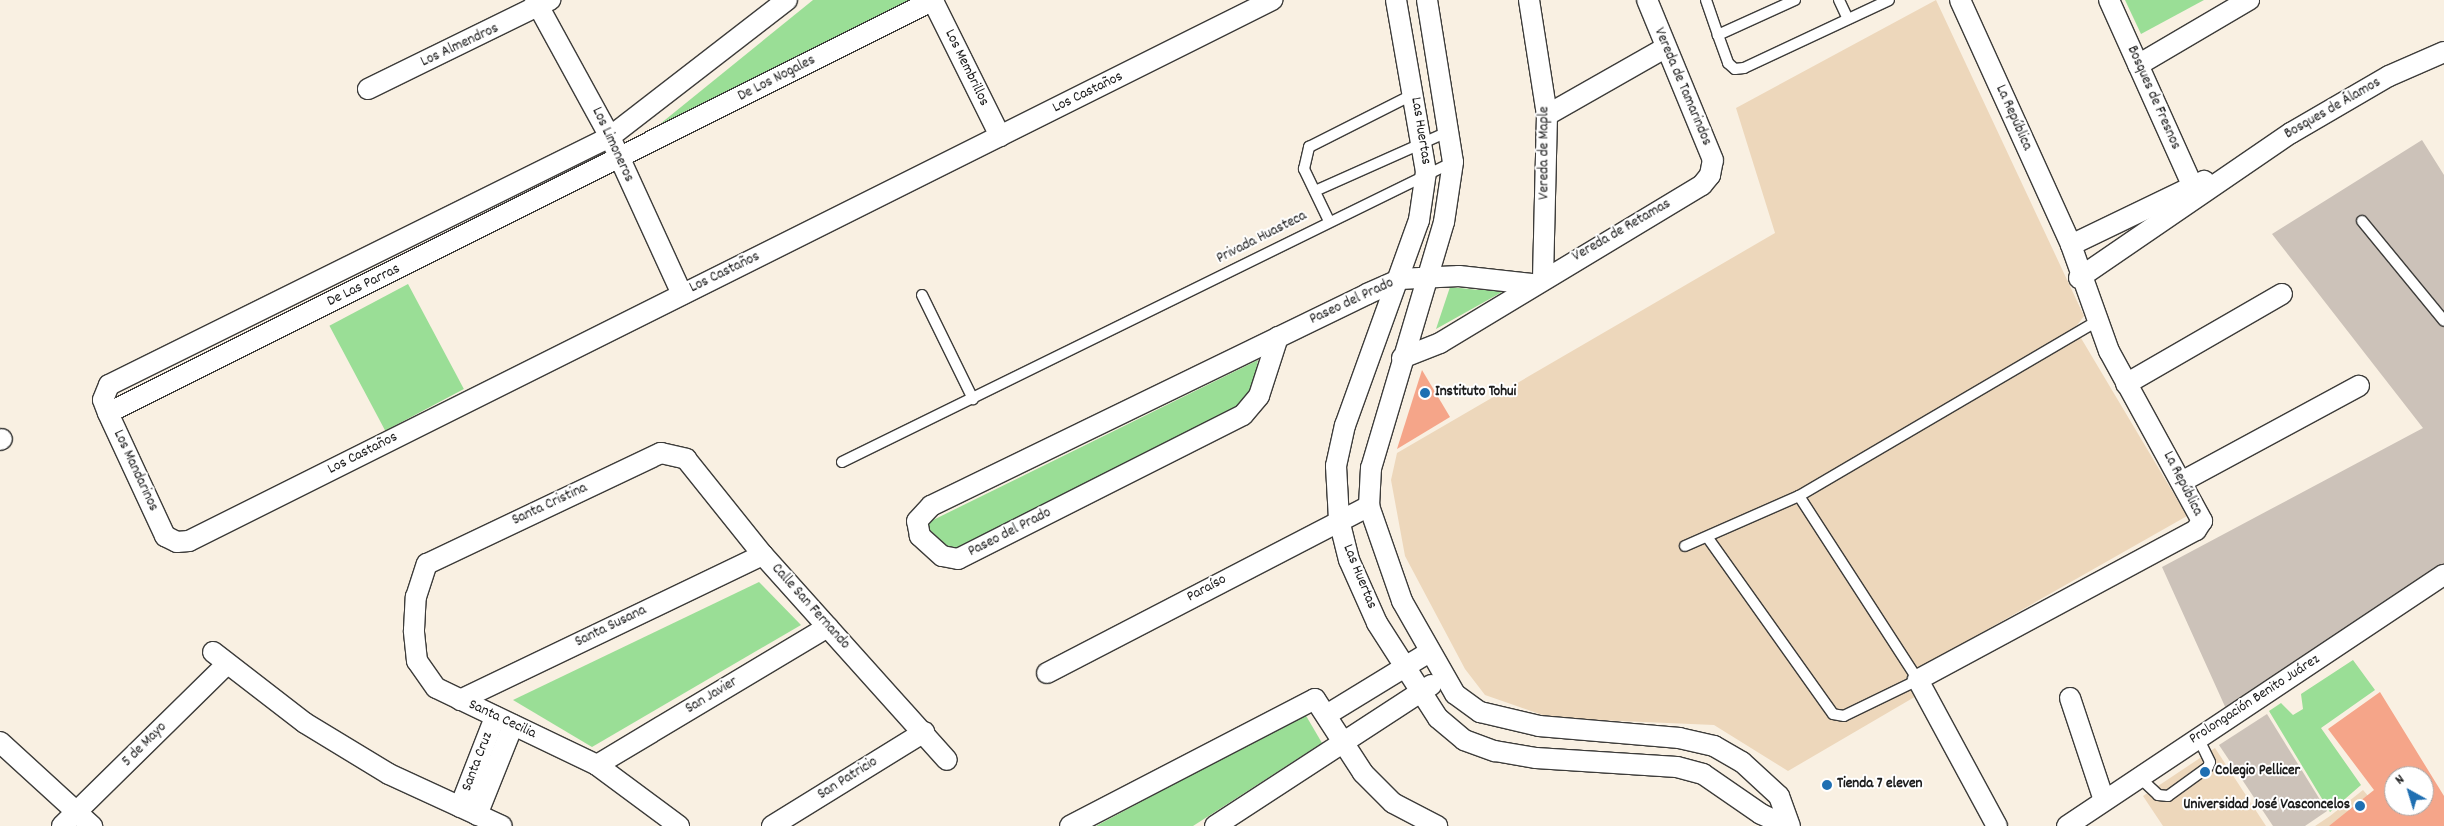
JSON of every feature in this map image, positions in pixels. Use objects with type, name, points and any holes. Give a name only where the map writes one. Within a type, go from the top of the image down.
[{"type":"street","points":[[610,137],[787,0]]},
{"type":"street","name":"Los Membrillos","points":[[934,0],[1000,136]]},
{"type":"street","name":"De Los Nogales","points":[[620,158],[934,0]]},
{"type":"street","name":"Los Castaños","points":[[177,542],[189,541],[1272,0]]},
{"type":"street","name":"Las Huertas","points":[[1396,0],[1424,144],[1426,172],[1419,220],[1400,279],[1345,425],[1336,466],[1339,520],[1349,560],[1403,667],[1438,718],[1464,740],[1536,758],[1677,767],[1703,774],[1761,814],[1788,826]]},
{"type":"street","name":"Las Huertas","points":[[1427,0],[1450,131],[1453,162],[1444,222],[1429,276],[1402,358],[1371,468],[1369,506],[1398,592],[1428,653],[1455,694],[1480,712],[1503,720],[1679,738],[1714,746],[1742,762],[1779,796],[1788,826]]},
{"type":"street","name":"Vereda de Maple","points":[[1530,0],[1547,114],[1538,280]]},
{"type":"street","name":"Vereda de Tamarindos","points":[[1647,0],[1665,48],[1713,160],[1710,175]]},
{"type":"street","name":"La República","points":[[1918,680],[2196,530],[2202,521],[2200,512],[2183,481],[2126,384],[2096,322],[2080,278],[2071,245],[1960,0]]},
{"type":"street","name":"Bosques de Fresnos","points":[[2109,0],[2194,190]]},
{"type":"street","points":[[2138,64],[2249,0]]},
{"type":"street","name":"Los Limoneros","points":[[542,3],[610,137],[682,294]]},
{"type":"street","name":"Los Almendros","points":[[368,89],[542,3]]},
{"type":"street","points":[[1547,114],[1665,48]]},
{"type":"street","name":"Bosques de Álamos","points":[[2071,245],[2227,174],[2342,102],[2444,52]]},
{"type":"street","name":"De Las Parras","points":[[104,392],[610,137]]},
{"type":"street","name":"De Las Parras","points":[[108,413],[620,158]]},
{"type":"street","name":"Vereda de Retamas","points":[[1402,358],[1440,343],[1538,280],[1702,185],[1710,175]]},
{"type":"street","name":"Bosques de Álamos","points":[[2080,278],[2194,190]]},
{"type":"street","points":[[1429,276],[1538,280]]},
{"type":"street","name":"Paseo del Prado","points":[[1278,337],[1259,396],[1243,415],[958,559],[942,556],[920,536],[917,521],[931,506],[1278,337],[1400,279],[1429,276]]},
{"type":"street","points":[[2126,384],[2282,294]]},
{"type":"street","points":[[2183,481],[2360,386]]},
{"type":"street","name":"Los Mandarinos","points":[[104,392],[108,413],[166,536],[177,542]]},
{"type":"street","name":"Santa Cristina","points":[[427,564],[661,453],[675,453]]},
{"type":"street","name":"Calle San Fernando","points":[[675,453],[686,459],[763,554],[947,760]]},
{"type":"street","name":"Paraíso","points":[[1047,673],[1369,506]]},
{"type":"street","name":"Santa Susana","points":[[460,700],[763,554]]},
{"type":"street","name":"Santa Cecilia","points":[[427,564],[416,597],[417,661],[436,688],[597,765],[679,826]]},
{"type":"street","name":"Prolongación Benito Juárez","points":[[2067,826],[2444,575]]},
{"type":"street","name":"San Javier","points":[[597,765],[828,627]]},
{"type":"street","points":[[1328,714],[1428,653]]},
{"type":"street","name":"5 de Mayo","points":[[70,819],[220,658],[305,723],[389,774],[469,811]]},
{"type":"street","points":[[1215,826],[1346,743],[1444,676]]},
{"type":"street","points":[[1918,680],[1997,826]]},
{"type":"street","points":[[2070,698],[2104,800]]},
{"type":"street","points":[[1070,826],[1310,700],[1320,702],[1363,773],[1393,803],[1437,826]]},
{"type":"street","name":"Santa Cruz","points":[[469,811],[504,721]]},
{"type":"street","name":"San Patricio","points":[[772,826],[924,732]]},
{"type":"street","points":[[0,742],[70,819],[92,826]]},
{"type":"street","points":[[469,811],[502,826]]},
{"type":"lane","points":[[1706,0],[1728,64],[1744,68],[1846,17],[1889,0]]},
{"type":"lane","points":[[1718,35],[1795,0]]},
{"type":"lane","points":[[1839,0],[1846,17]]},
{"type":"lane","points":[[1329,221],[1304,168],[1309,148],[1414,94]]},
{"type":"lane","points":[[1315,191],[1450,131]]},
{"type":"lane","name":"Privada Huasteca","points":[[842,462],[1085,344],[1426,172],[1453,162]]},
{"type":"lane","points":[[2362,221],[2444,321]]},
{"type":"lane","points":[[922,296],[973,399]]},
{"type":"lane","points":[[1685,546],[1799,496],[2096,322]]},
{"type":"lane","points":[[1707,537],[1833,714],[1844,716],[1918,680],[1799,496]]},
{"type":"lane","points":[[2139,777],[2158,795],[2168,796],[2208,767],[2210,762],[2198,737]]},
{"type":"shaded area","points":[[1936,0],[2084,316],[2075,328],[2187,516],[1907,675],[1918,695],[1788,771],[1714,725],[1551,718],[1485,695],[1465,669],[1405,556],[1391,480],[1397,453],[1775,233],[1736,108]]},
{"type":"shaded area","points":[[2422,140],[2444,175],[2444,568],[2227,711],[2162,567],[2423,428],[2272,234]]},
{"type":"shaded area","points":[[2267,714],[2327,811],[2305,826],[2273,826],[2219,745]]},
{"type":"shaded area","name":"Colegio Pellicer","points":[[2215,748],[2266,826],[2163,826],[2143,796]]},
{"type":"shaded area","name":"Universidad José Vasconcelos","points":[[2363,790],[2394,826],[2315,826]]},
{"type":"green space","points":[[813,0],[912,0],[660,124]]},
{"type":"green space","points":[[2125,0],[2204,0],[2141,34]]},
{"type":"green space","points":[[408,284],[464,389],[385,431],[329,326]]},
{"type":"green space","points":[[1450,287],[1479,290],[1511,287],[1436,329]]},
{"type":"green space","points":[[1258,360],[1250,402],[951,554],[925,524]]},
{"type":"green space","points":[[759,582],[801,625],[592,747],[513,700]]},
{"type":"green space","points":[[2353,660],[2375,690],[2321,728],[2361,785],[2330,812],[2269,711],[2281,703],[2293,715],[2303,709],[2301,694]]},
{"type":"green space","points":[[1305,714],[1322,743],[1193,826],[1096,826]]},
{"type":"building","name":"Instituto Tohui","points":[[1422,370],[1450,417],[1397,449]]},
{"type":"building","points":[[2380,692],[2426,766],[2384,766],[2384,816],[2434,816],[2434,780],[2444,796],[2444,826],[2329,826],[2374,790],[2328,729]]},
{"type":"place","name":"Instituto Tohui","points":[[1425,393]]},
{"type":"place","name":"Colegio Pellicer","points":[[2205,772]]},
{"type":"place","name":"Tienda 7 eleven","points":[[1827,785]]},
{"type":"place","name":"Universidad José Vasconcelos","points":[[2360,806]]}]
